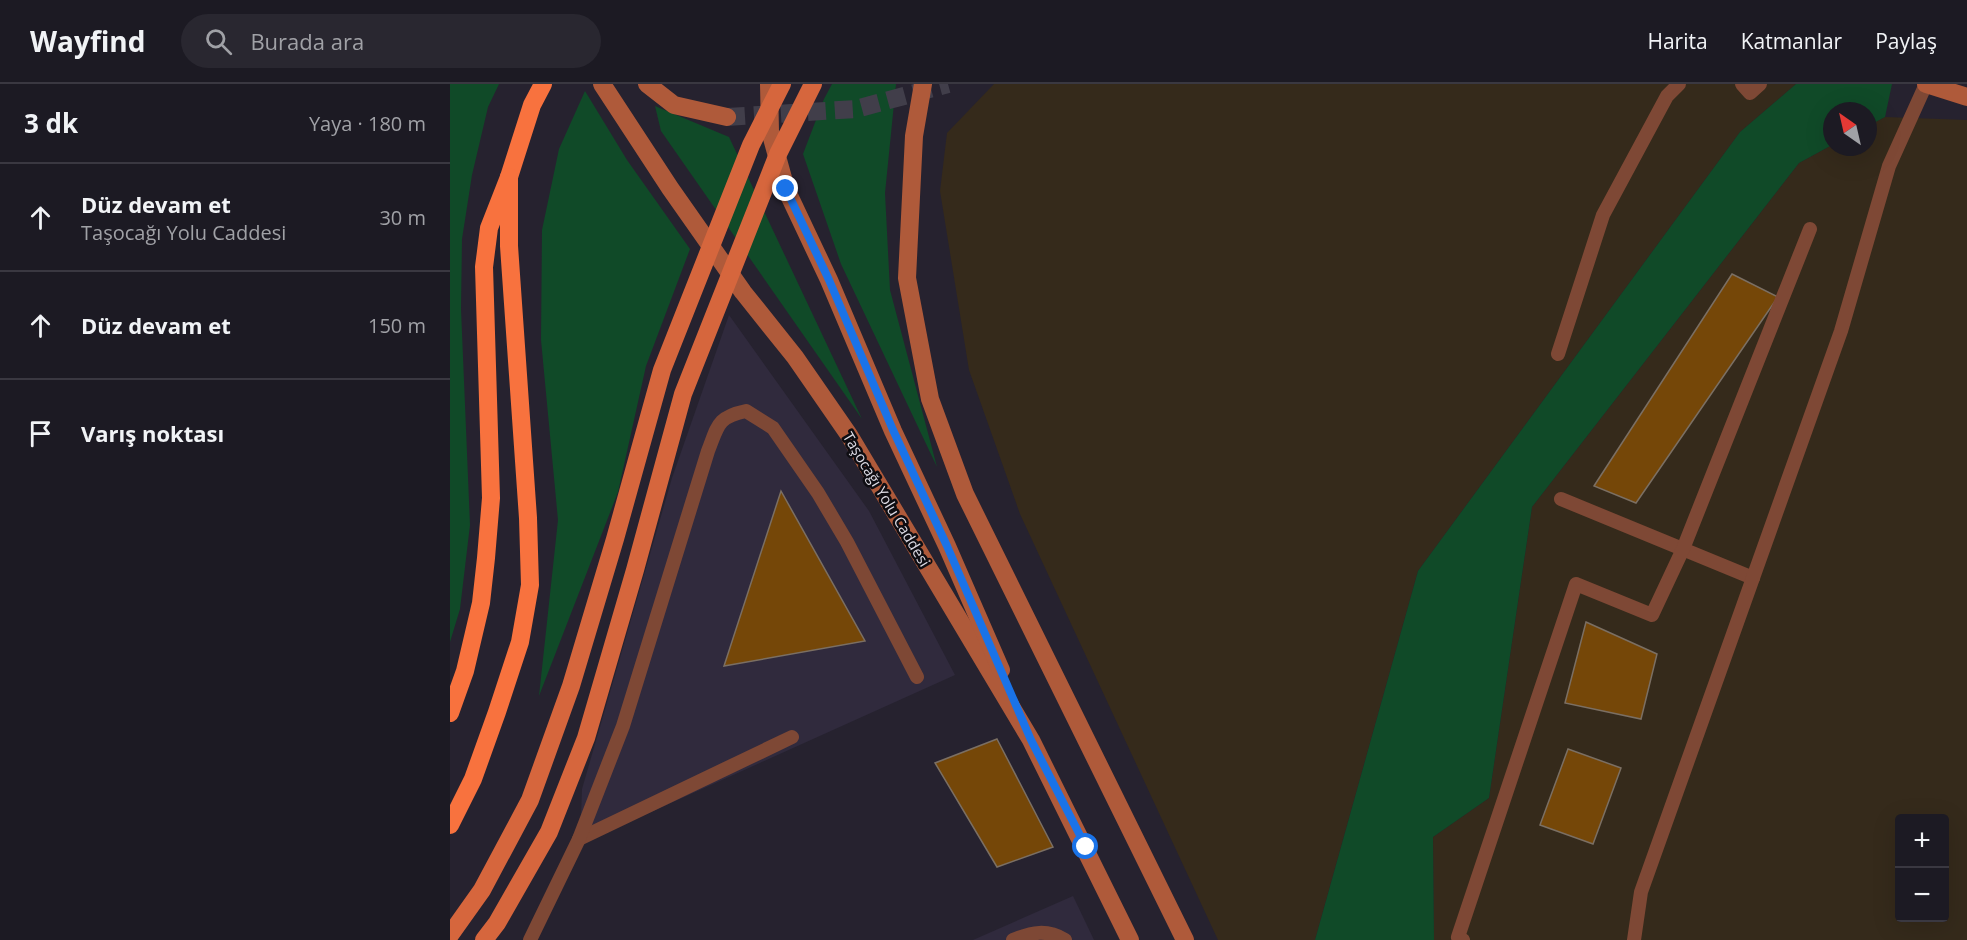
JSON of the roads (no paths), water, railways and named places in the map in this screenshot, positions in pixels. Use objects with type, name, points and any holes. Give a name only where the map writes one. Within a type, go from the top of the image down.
[{"type":"highway","points":[[450,713],[468,660],[481,603],[491,498],[484,267],[489,228],[509,177],[532,105],[543,84]]},
{"type":"highway","points":[[450,825],[473,779],[497,712],[520,642],[530,585],[528,518],[511,278],[509,177]]},
{"type":"main road","name":"Taşocağı Yolu Caddesi","points":[[602,84],[670,188],[743,292],[795,357],[849,435],[1031,740],[1131,940]]},
{"type":"main road","points":[[647,84],[674,105],[727,117]]},
{"type":"main road","points":[[769,84],[770,130],[786,189],[829,280],[1031,740]]},
{"type":"main road","points":[[450,935],[482,890],[530,800],[571,686],[662,370],[738,175],[782,84]]},
{"type":"main road","points":[[484,940],[549,832],[586,738],[683,394],[778,154],[813,84]]},
{"type":"main road","points":[[923,84],[914,136],[907,278],[930,399],[965,494],[1185,940]]},
{"type":"main road","points":[[1926,84],[1967,98]]},
{"type":"lane","points":[[1558,354],[1603,214],[1667,96],[1679,84]]},
{"type":"lane","points":[[1742,84],[1750,93],[1760,84]]},
{"type":"lane","points":[[1634,940],[1641,892],[1841,331],[1889,166],[1926,84]]},
{"type":"lane","points":[[1463,940],[1458,937],[1576,584],[1652,615],[1683,549],[1810,229]]},
{"type":"lane","points":[[530,940],[579,839],[623,726],[719,422],[731,414],[746,411],[773,428],[818,493],[848,542],[917,677]]},
{"type":"lane","points":[[1561,499],[1753,578]]},
{"type":"lane","points":[[579,839],[792,737]]},
{"type":"lane","points":[[1013,940],[1032,932],[1045,932],[1065,940]]},
{"type":"tunnel","points":[[727,117],[856,109],[948,84]]}]
